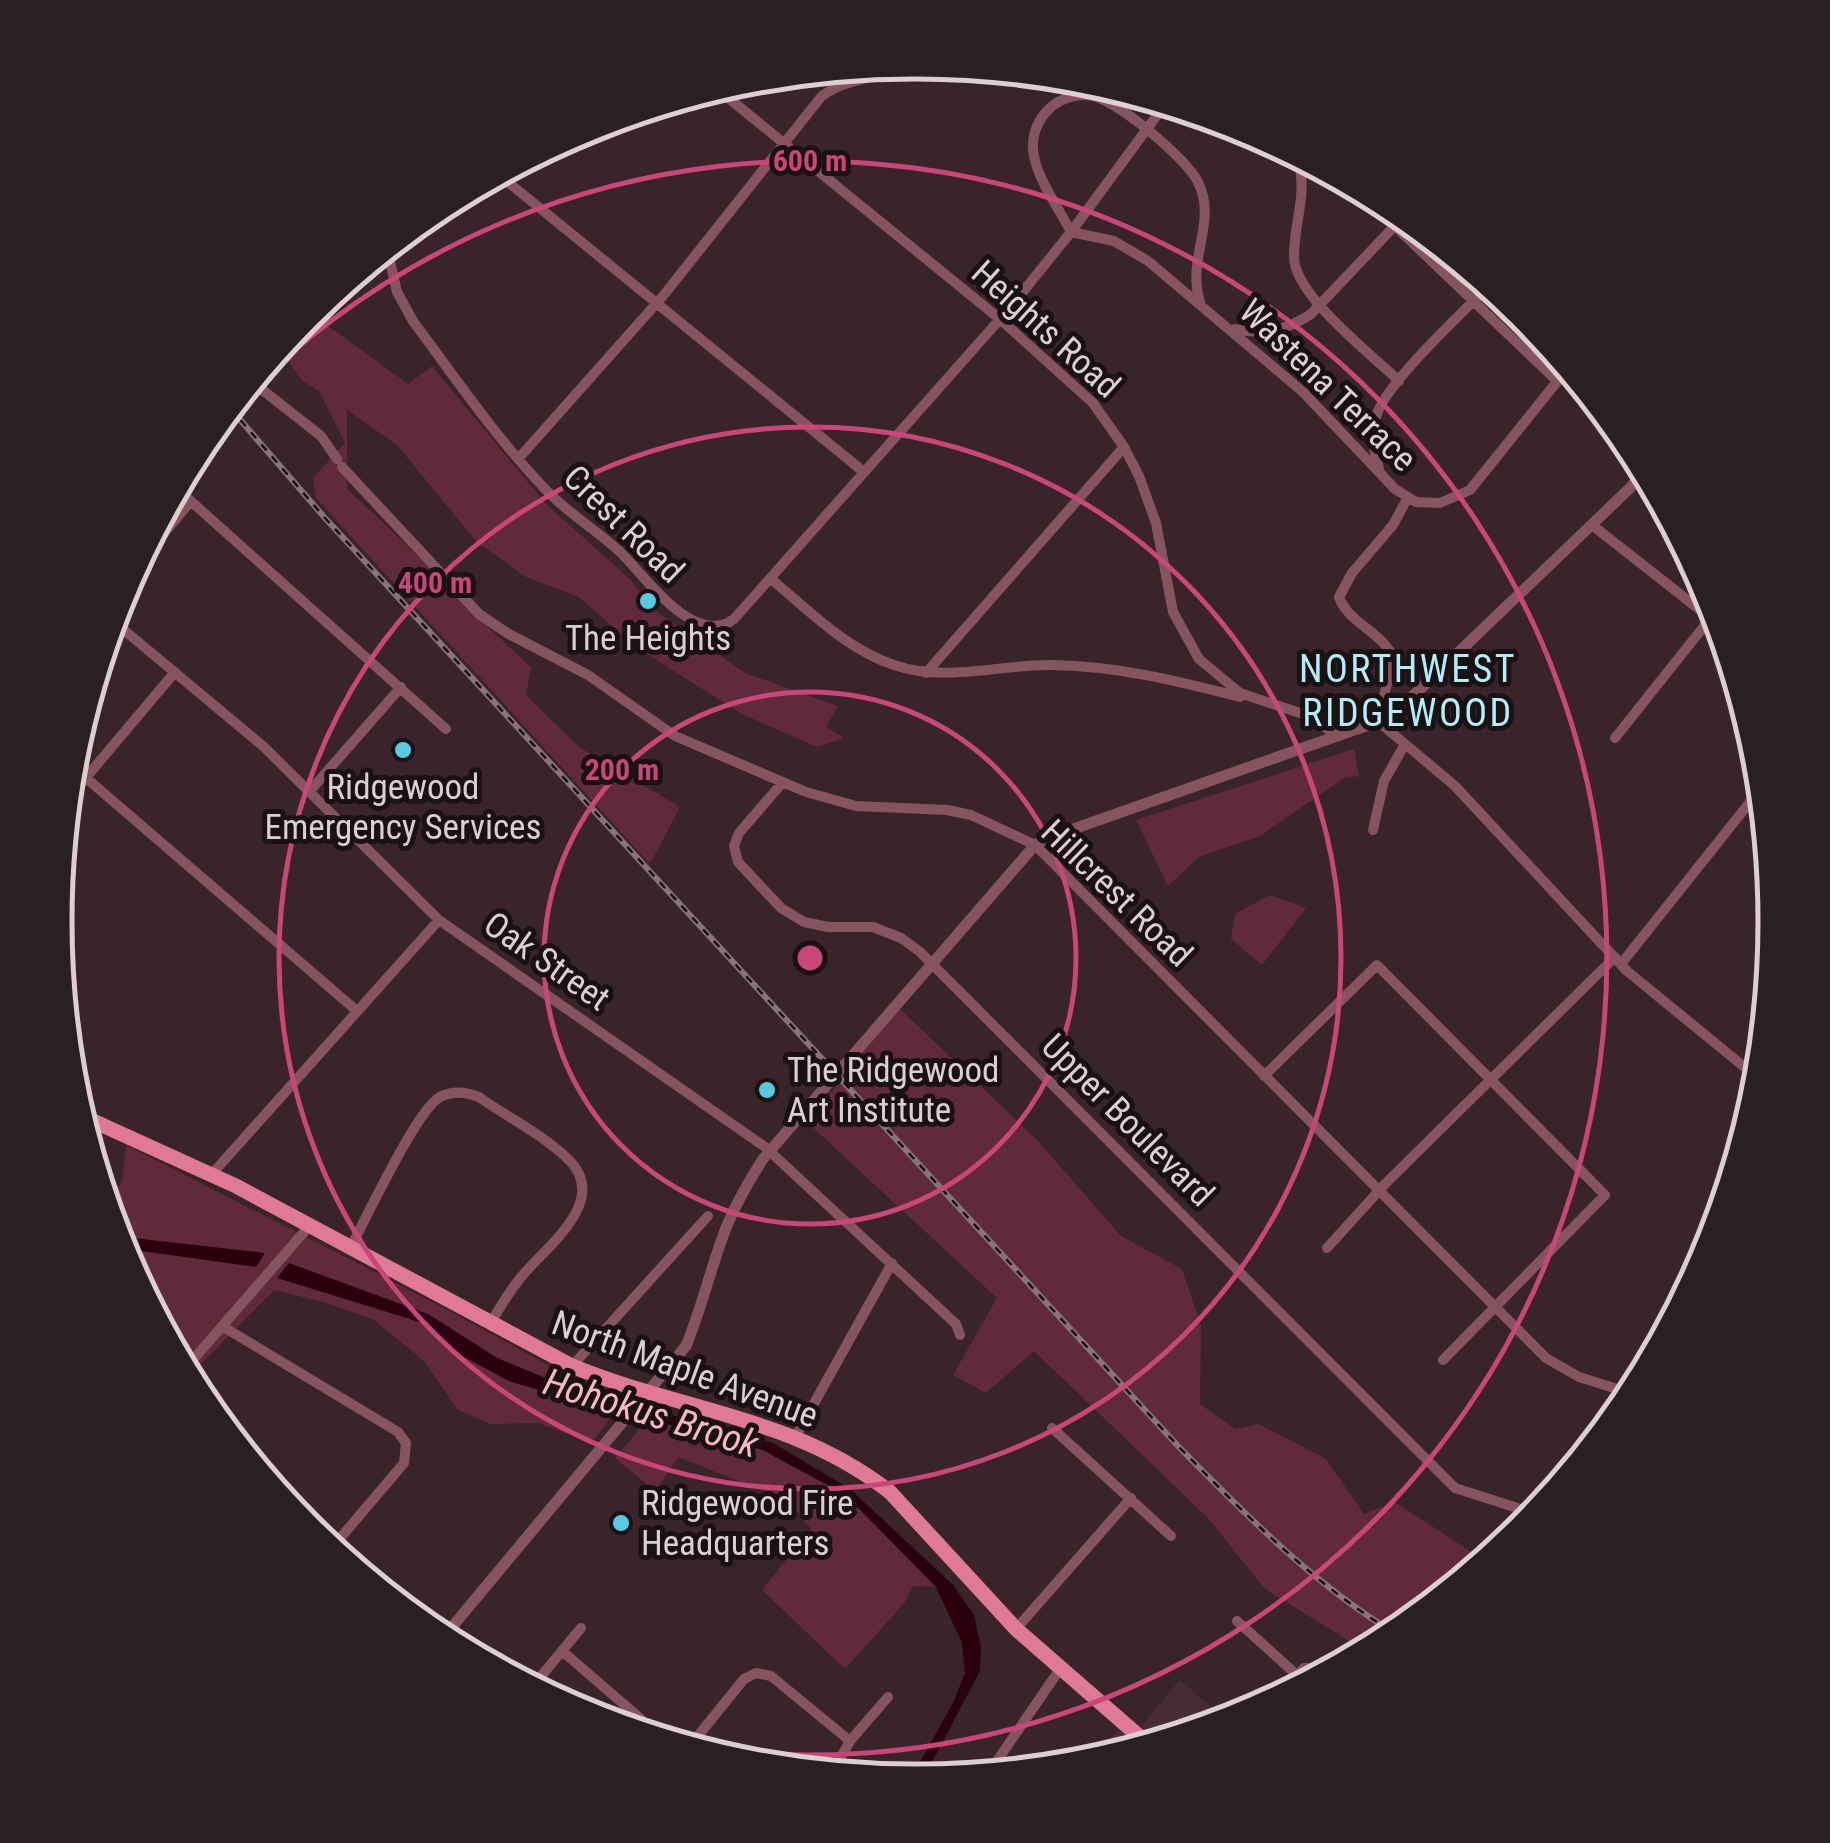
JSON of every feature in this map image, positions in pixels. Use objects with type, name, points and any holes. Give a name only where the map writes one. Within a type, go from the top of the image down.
[{"type":"main road","name":"North Maple Avenue","points":[[97,1124],[311,1224],[572,1366],[642,1398],[796,1436],[868,1475],[890,1492],[1016,1629],[1136,1734]]},
{"type":"street","points":[[519,458],[657,303],[830,88],[843,83]]},
{"type":"street","points":[[1071,232],[1035,159],[1034,138],[1041,118],[1064,99],[1086,97]]},
{"type":"street","name":"Heights Road","points":[[731,100],[1000,319],[1093,403],[1124,447],[1153,512],[1168,595],[1180,629],[1211,672],[1256,700],[1306,715],[1338,736]]},
{"type":"street","points":[[1100,100],[1183,162],[1198,183],[1205,221],[1194,270],[1200,302]]},
{"type":"street","points":[[1158,115],[1000,319],[770,578],[854,646],[882,661],[926,673],[954,674],[1019,666],[1092,666],[1150,674],[1256,700]]},
{"type":"street","points":[[1299,172],[1302,203],[1294,263],[1300,277],[1320,304],[1398,380]]},
{"type":"street","points":[[510,183],[864,472]]},
{"type":"street","points":[[1229,327],[1248,332],[1276,331],[1298,322],[1393,228]]},
{"type":"street","name":"Wastena Terrace","points":[[1071,232],[1100,236],[1134,252],[1200,302],[1326,414],[1407,499],[1440,503],[1470,490],[1556,380]]},
{"type":"street","points":[[1410,240],[1556,380]]},
{"type":"street","name":"Crest Road","points":[[390,263],[397,292],[413,321],[519,458],[553,496],[622,554],[658,596],[675,610],[710,624],[727,624],[770,578]]},
{"type":"street","points":[[1381,473],[1374,454],[1374,428],[1382,404],[1398,380],[1479,296]]},
{"type":"street","name":"Hillcrest Road","points":[[263,390],[321,436],[339,463],[492,624],[588,675],[675,736],[783,782],[856,806],[946,810],[971,815],[1035,846],[1546,1358],[1579,1377],[1617,1389]]},
{"type":"street","points":[[926,673],[1124,447]]},
{"type":"street","points":[[453,1626],[686,1346],[734,1210],[770,1151],[1035,846],[1045,838],[1378,724],[1394,714],[1633,481]]},
{"type":"street","points":[[187,497],[446,729]]},
{"type":"street","points":[[1378,724],[1394,659],[1386,645],[1343,607],[1339,597],[1352,574],[1393,525],[1407,499]]},
{"type":"street","points":[[175,519],[191,500]]},
{"type":"street","points":[[1592,525],[1696,607]]},
{"type":"street","points":[[1615,738],[1704,628]]},
{"type":"street","name":"Oak Street","points":[[125,631],[262,746],[439,920],[770,1151],[892,1262],[956,1324],[960,1335]]},
{"type":"street","points":[[175,672],[86,778],[357,1011]]},
{"type":"street","points":[[309,792],[401,688]]},
{"type":"street","points":[[1378,724],[1456,786],[1618,960],[1744,1068]]},
{"type":"street","points":[[1373,830],[1384,780],[1404,744]]},
{"type":"street","name":"Upper Boulevard","points":[[783,782],[739,833],[734,846],[738,862],[791,916],[816,925],[858,926],[888,932],[920,950],[1455,1488],[1519,1508]]},
{"type":"street","points":[[1326,1248],[1491,1080],[1618,960],[1749,803]]},
{"type":"street","points":[[211,1175],[439,920]]},
{"type":"street","points":[[1264,1076],[1376,964],[1605,1195],[1443,1360]]},
{"type":"street","points":[[351,1246],[426,1110],[449,1094],[469,1093],[478,1097],[566,1157],[582,1185],[575,1216],[524,1274],[491,1322]]},
{"type":"street","points":[[572,1366],[708,1216]]},
{"type":"street","points":[[194,1358],[311,1224]]},
{"type":"street","points":[[796,1436],[892,1262]]},
{"type":"street","points":[[222,1326],[398,1432],[406,1443],[404,1464],[341,1537]]},
{"type":"street","points":[[1052,1428],[1171,1536]]},
{"type":"street","points":[[1016,1629],[1131,1498]]},
{"type":"street","points":[[1237,1621],[1295,1673]]},
{"type":"street","points":[[541,1677],[581,1628]]},
{"type":"street","points":[[562,1651],[639,1717]]},
{"type":"street","points":[[998,1759],[1060,1670]]},
{"type":"street","points":[[702,1736],[744,1680],[756,1673],[771,1676],[850,1742]]},
{"type":"street","points":[[839,1760],[888,1697]]},
{"type":"shaded area","points":[[323,322],[408,384],[432,366],[546,504],[632,581],[650,607],[745,673],[838,706],[826,727],[844,738],[817,747],[742,714],[636,647],[579,597],[526,577],[476,541],[397,445],[347,410],[347,489],[531,667],[526,695],[579,747],[680,807],[650,864],[316,498],[313,478],[345,443],[319,391],[303,381],[287,360]]},
{"type":"shaded area","points":[[1354,749],[1359,776],[1344,778],[1260,836],[1199,857],[1168,886],[1136,820]]},
{"type":"shaded area","points":[[1270,895],[1306,908],[1262,965],[1231,939],[1235,914]]},
{"type":"shaded area","points":[[899,1008],[1038,1141],[1121,1236],[1182,1269],[1201,1326],[1200,1404],[1235,1429],[1259,1424],[1326,1459],[1364,1514],[1395,1502],[1472,1553],[1428,1590],[1351,1642],[1264,1588],[1209,1519],[1034,1351],[986,1393],[953,1375],[997,1298],[807,1122]]},
{"type":"shaded area","points":[[126,1145],[556,1370],[604,1391],[617,1399],[613,1414],[596,1438],[585,1440],[538,1423],[491,1424],[458,1410],[424,1361],[374,1320],[274,1290],[199,1366],[159,1294],[116,1189],[122,1182]],"holes":[[[277,1277],[428,1314],[497,1358],[555,1382],[612,1397],[609,1410],[509,1381],[453,1351],[423,1323]]]},
{"type":"shaded area","points":[[648,1419],[763,1450],[846,1496],[936,1587],[913,1586],[905,1602],[845,1669],[762,1590],[811,1529],[787,1500],[678,1457],[655,1491],[615,1458]]},
{"type":"shaded area","points":[[1180,1680],[1213,1709],[1186,1719],[1134,1735]]},
{"type":"shaded area","points":[[1118,1730],[1127,1737],[1109,1741]]},
{"type":"water","points":[[135,1238],[265,1253],[256,1267],[140,1251]]},
{"type":"water","name":"Hohokus Brook","points":[[289,1263],[428,1314],[497,1358],[555,1382],[613,1398],[608,1411],[509,1381],[453,1351],[423,1323],[277,1278]]},
{"type":"water","points":[[650,1409],[773,1443],[850,1489],[953,1585],[974,1615],[981,1647],[980,1671],[931,1763],[919,1764],[965,1673],[962,1643],[936,1587],[846,1495],[763,1450],[642,1417]]},
{"type":"waterway","name":"Hohokus Brook","points":[[608,1403],[629,1408]]},
{"type":"railway","points":[[240,419],[325,518],[1178,1446],[1308,1571],[1380,1624]]},
{"type":"place","name":"The Heights","points":[[648,601]]},
{"type":"place","name":"Ridgewood Emergency Services","points":[[403,750]]},
{"type":"place","name":"The Ridgewood Art Institute","points":[[767,1090]]},
{"type":"place","name":"Ridgewood Fire Headquarters","points":[[621,1523]]},
{"type":"district","name":"NORTHWEST RIDGEWOOD","points":[[1408,691]]}]
